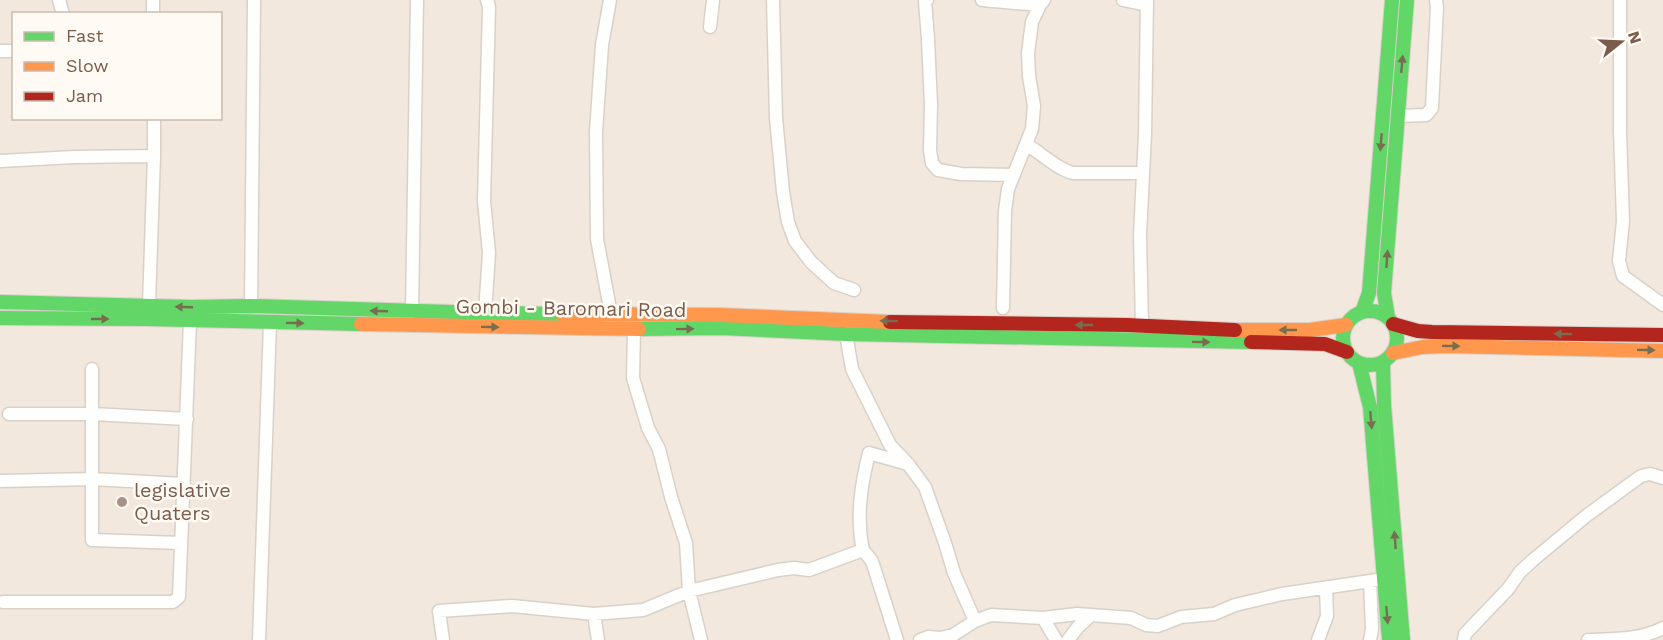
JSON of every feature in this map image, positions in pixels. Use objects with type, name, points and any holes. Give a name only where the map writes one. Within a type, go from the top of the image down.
[{"type":"main road","points":[[1362,312],[1369,293],[1392,0]]},
{"type":"main road","points":[[1403,640],[1384,405],[1388,358],[1397,341],[1397,332],[1391,320],[1384,293],[1407,0]]},
{"type":"main road","name":"Gombi - Baromari Road","points":[[0,302],[190,307],[251,306],[412,312],[720,315],[1142,333]]},
{"type":"main road","points":[[74,319],[75,303]]},
{"type":"main road","points":[[1663,335],[1418,331],[1391,320],[1380,312],[1371,310],[1356,315],[1346,325],[1343,334],[1344,343],[1352,358],[1359,363],[1375,365],[1388,358],[1423,347],[1663,351]]},
{"type":"main road","name":"Gombi - Baromari Road","points":[[0,318],[610,329],[720,328],[846,334],[1117,339],[1142,333]]},
{"type":"main road","points":[[1142,333],[1327,330],[1346,325]]},
{"type":"main road","points":[[1142,333],[1325,344],[1347,351]]},
{"type":"main road","points":[[1359,363],[1370,407],[1389,640]]},
{"type":"street","points":[[251,306],[254,0]]},
{"type":"street","points":[[412,312],[417,0]]},
{"type":"street","points":[[485,313],[489,253],[484,201],[489,7],[487,0]]},
{"type":"street","points":[[610,0],[602,45],[596,132],[597,239],[611,314],[610,329]]},
{"type":"street","points":[[710,27],[713,0]]},
{"type":"street","points":[[773,0],[776,118],[788,222],[795,241],[811,262],[834,283],[854,290]]},
{"type":"street","points":[[919,0],[926,0],[932,163],[938,170],[961,174],[1014,175]]},
{"type":"street","points":[[981,0],[1042,3],[1032,22],[1028,53],[1029,76],[1035,106],[1032,129],[1008,189],[1005,211],[1003,308]]},
{"type":"street","points":[[1123,0],[1147,3],[1145,134],[1140,235],[1142,333]]},
{"type":"street","points":[[1398,116],[1426,115],[1432,108],[1436,0]]},
{"type":"street","points":[[1620,0],[1623,221],[1619,261],[1623,276],[1663,305]]},
{"type":"street","points":[[149,305],[154,120]]},
{"type":"street","points":[[1026,144],[1064,171],[1142,173]]},
{"type":"street","points":[[0,161],[154,156]]},
{"type":"street","points":[[3,602],[173,602],[179,597],[190,321]]},
{"type":"street","points":[[259,640],[270,323]]},
{"type":"street","points":[[634,329],[633,378],[648,428],[659,449],[686,543],[689,591],[701,640]]},
{"type":"street","points":[[846,334],[852,369],[890,445],[925,487],[954,573],[975,621]]},
{"type":"street","points":[[92,369],[92,540],[181,543]]},
{"type":"street","points":[[9,414],[93,414],[187,419]]},
{"type":"street","points":[[897,640],[872,561],[863,550],[860,535],[860,508],[862,480],[869,453],[908,464]]},
{"type":"street","points":[[1464,640],[1465,634],[1508,589],[1520,572],[1586,516],[1641,476],[1650,474],[1663,478]]},
{"type":"street","points":[[0,481],[92,479],[184,484]]},
{"type":"street","points":[[443,640],[439,611],[512,606],[594,614],[643,609],[689,591],[778,570],[794,568],[809,570],[863,550]]},
{"type":"street","points":[[920,640],[953,635],[975,621],[991,615],[1043,618],[1090,615],[1131,618],[1146,625],[1158,626],[1181,617],[1214,614],[1235,605],[1282,594],[1384,579]]},
{"type":"street","points":[[1370,581],[1372,629],[1370,640]]},
{"type":"street","points":[[1318,640],[1327,616],[1326,588]]},
{"type":"street","points":[[594,614],[598,640]]},
{"type":"street","points":[[1068,640],[1090,615]]},
{"type":"street","points":[[1043,618],[1056,640]]},
{"type":"street","points":[[1588,640],[1630,638],[1652,634],[1663,628]]},
{"type":"street","points":[[1660,640],[1663,635]]},
{"type":"shaded area","points":[[0,0],[1663,0],[1663,640],[0,640]]},
{"type":"traffic: fast","points":[[1362,312],[1369,293],[1392,0]]},
{"type":"traffic: fast","points":[[1388,317],[1384,293],[1407,0]]},
{"type":"traffic: fast","points":[[0,302],[562,314]]},
{"type":"traffic: fast","points":[[1365,311],[1375,311],[1385,315],[1393,323],[1397,338],[1393,353],[1385,361],[1375,365],[1365,365],[1355,361],[1347,353],[1343,343],[1343,333],[1347,323],[1355,315],[1365,311]]},
{"type":"traffic: fast","points":[[0,318],[361,324]]},
{"type":"traffic: fast","points":[[639,329],[720,328],[846,334],[1251,342]]},
{"type":"traffic: fast","points":[[1383,362],[1384,405],[1403,640]]},
{"type":"traffic: fast","points":[[1359,363],[1370,407],[1389,640]]},
{"type":"traffic: slow","points":[[562,314],[720,315],[890,322]]},
{"type":"traffic: slow","points":[[361,324],[639,329]]},
{"type":"traffic: slow","points":[[1235,330],[1310,330],[1346,325]]},
{"type":"traffic: slow","points":[[1393,353],[1423,347],[1444,346],[1663,351]]},
{"type":"traffic: jam","points":[[890,322],[1127,325],[1235,330]]},
{"type":"traffic: jam","points":[[1393,324],[1418,331],[1432,332],[1663,335]]},
{"type":"traffic: jam","points":[[1251,342],[1325,344],[1347,352]]},
{"type":"place","name":"legislative Quaters","points":[[122,502]]}]
